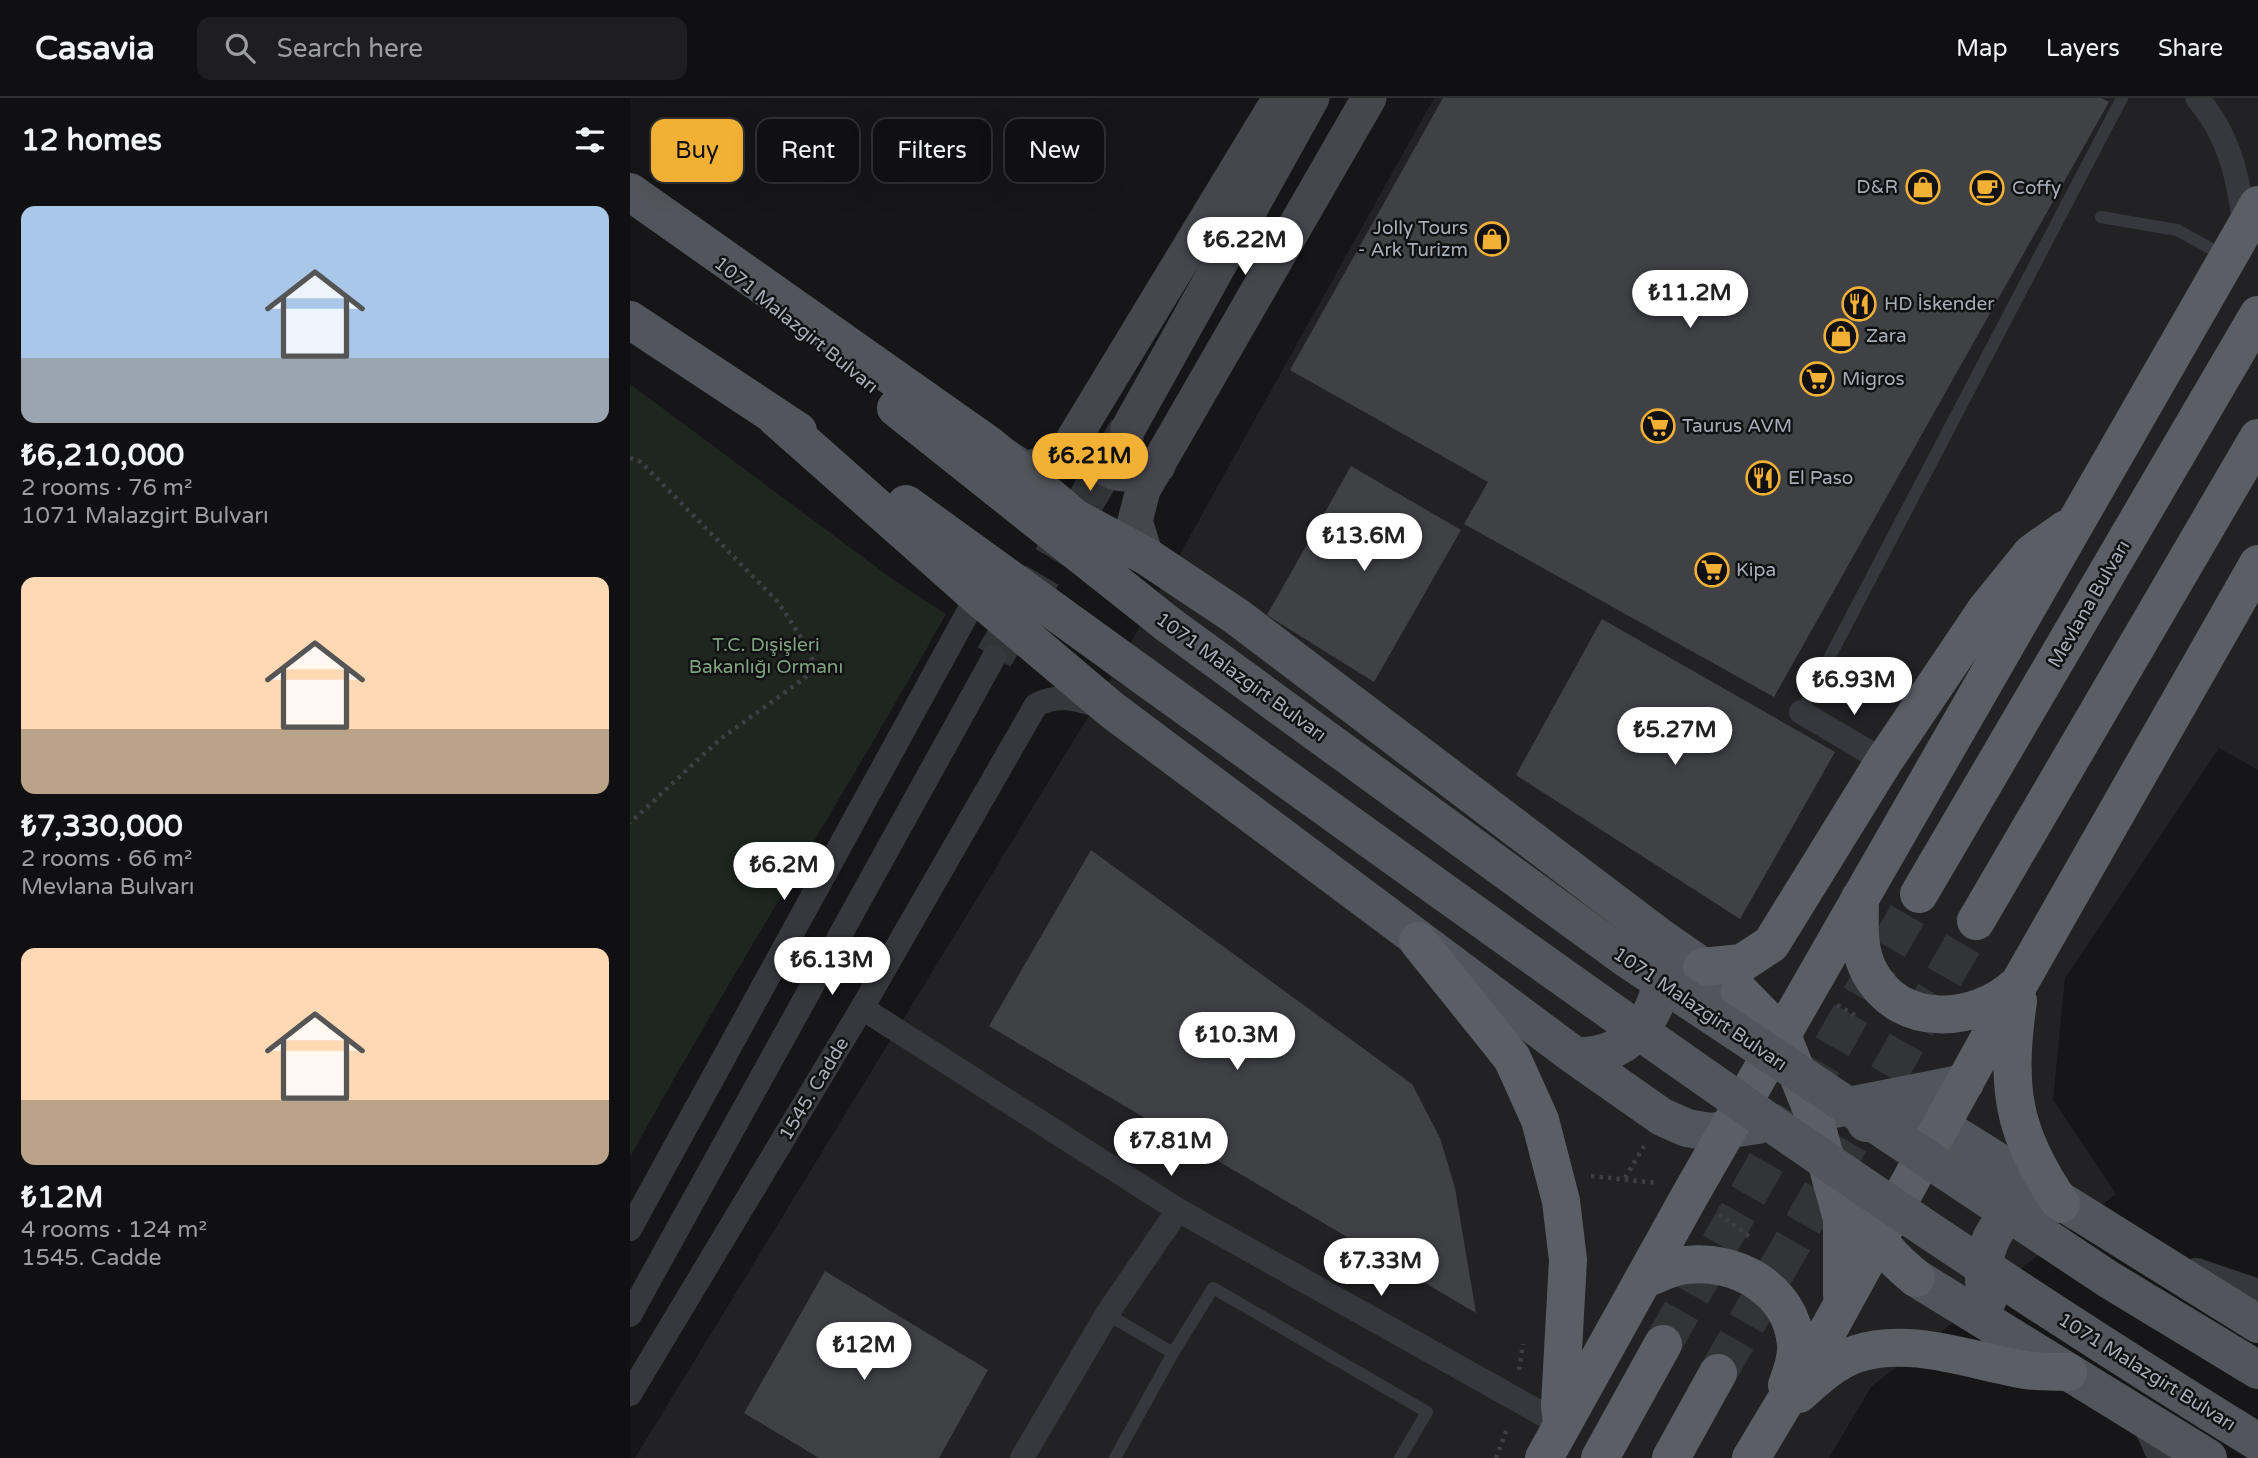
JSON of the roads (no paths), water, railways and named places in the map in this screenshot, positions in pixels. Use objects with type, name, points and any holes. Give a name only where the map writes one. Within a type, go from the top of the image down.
[{"type":"highway","points":[[1544,1458],[1645,1279],[1680,1191],[1727,1130],[2080,521],[2244,231]]},
{"type":"highway","name":"Mevlana Bulvarı","points":[[1919,894],[2258,315]]},
{"type":"highway","points":[[1976,921],[2258,438]]},
{"type":"highway","points":[[1702,967],[1742,963],[1771,944],[1884,761],[1956,652],[2032,553],[2080,521]]},
{"type":"highway","points":[[1751,1458],[1841,1304],[2020,982],[2258,564]]},
{"type":"highway","points":[[1860,898],[1863,956],[1874,979],[1903,1004],[1933,1015],[1958,1015],[1989,1006],[2020,982]]},
{"type":"highway","points":[[1418,941],[1512,1058],[1526,1084],[1548,1145],[1561,1201],[1568,1260],[1560,1393],[1562,1425]]},
{"type":"highway","points":[[2020,982],[2012,1054],[2014,1104],[2025,1143],[2061,1203]]},
{"type":"highway","points":[[1810,986],[1813,1043],[1842,1219],[1845,1267],[1841,1304]]},
{"type":"highway","points":[[1740,992],[1782,1035],[1826,1120],[1877,1240],[1916,1278]]},
{"type":"highway","points":[[1645,1279],[1684,1265],[1713,1264],[1748,1274],[1772,1292],[1787,1314],[1797,1346],[1794,1366],[1777,1414]]},
{"type":"highway","points":[[1600,1458],[1663,1344]]},
{"type":"highway","points":[[1777,1414],[1838,1363],[1853,1355],[1888,1348],[1936,1352],[2028,1370],[2068,1372]]},
{"type":"highway","points":[[1671,1458],[1718,1373]]},
{"type":"main road","points":[[989,445],[1025,470],[1049,462],[1066,451],[1280,98]]},
{"type":"main road","points":[[1128,429],[1312,98]]},
{"type":"main road","points":[[1146,556],[1135,521],[1143,490],[1369,98]]},
{"type":"main road","name":"1071 Malazgirt Bulvarı","points":[[630,192],[989,445],[1075,518],[1146,556],[1236,616],[1657,935],[1740,992]]},
{"type":"main road","name":"1071 Malazgirt Bulvarı","points":[[660,214],[978,476],[1169,625],[1638,967],[2108,1279],[2258,1370]]},
{"type":"main road","name":"1071 Malazgirt Bulvarı","points":[[630,320],[775,417],[851,464],[1582,992],[2104,1348],[2258,1442]]},
{"type":"main road","name":"1071 Malazgirt Bulvarı","points":[[775,417],[977,596],[1112,710],[1418,941],[1662,1117],[1687,1128],[1727,1130],[1826,1120],[1892,1119],[1941,1126],[2258,1324]]},
{"type":"main road","points":[[1081,426],[1081,443],[1105,469],[1124,476],[1158,466]]},
{"type":"main road","points":[[1575,1056],[1590,1057],[1629,1041],[1653,1012],[1664,978],[1657,935]]},
{"type":"main road","name":"1071 Malazgirt Bulvarı","points":[[1680,1191],[1708,1174],[1727,1158],[1826,1120],[1965,1083]]},
{"type":"main road","points":[[2008,1335],[1986,1292],[1984,1258],[1988,1246],[2002,1222],[2013,1210],[2040,1201],[2061,1203]]},
{"type":"main road","points":[[1916,1278],[2208,1458]]},
{"type":"street","points":[[2197,98],[2208,111],[2234,164],[2244,231]]},
{"type":"street","points":[[630,1229],[977,596]]},
{"type":"street","points":[[630,1315],[993,657]]},
{"type":"street","name":"1545. Cadde","points":[[630,1394],[862,1008],[1036,705],[1052,696],[1071,697],[1112,710]]},
{"type":"street","points":[[1801,712],[1884,761]]},
{"type":"street","points":[[862,1008],[1178,1210],[1562,1425]]},
{"type":"street","points":[[1022,1458],[1107,1314],[1178,1210]]},
{"type":"street","points":[[2150,1259],[2258,1295]]},
{"type":"street","points":[[2148,1423],[2164,1458]]},
{"type":"lane","points":[[1801,712],[2122,98]]},
{"type":"lane","points":[[2101,217],[2177,230],[2244,231]]},
{"type":"lane","points":[[1115,1458],[1173,1353],[1213,1289],[1427,1412],[1400,1458]]},
{"type":"lane","points":[[1107,1314],[1173,1353]]},
{"type":"tunnel","points":[[994,657],[1128,429]]},
{"type":"tunnel","points":[[1663,1344],[1919,894]]},
{"type":"tunnel","points":[[1718,1373],[1976,921]]},
{"type":"place","name":"D&R","points":[[1923,187]]},
{"type":"place","name":"Coffy","points":[[1987,188]]},
{"type":"place","name":"Jolly Tours - Ark Turizm","points":[[1492,239]]},
{"type":"place","name":"HD İskender","points":[[1859,304]]},
{"type":"place","name":"Zara","points":[[1841,336]]},
{"type":"place","name":"Migros","points":[[1817,379]]},
{"type":"place","name":"Taurus AVM","points":[[1658,426]]},
{"type":"place","name":"El Paso","points":[[1763,478]]},
{"type":"place","name":"Kipa","points":[[1712,570]]},
{"type":"park label","name":"T.C. Dışişleri Bakanlığı Ormanı","points":[[766,656]]}]
